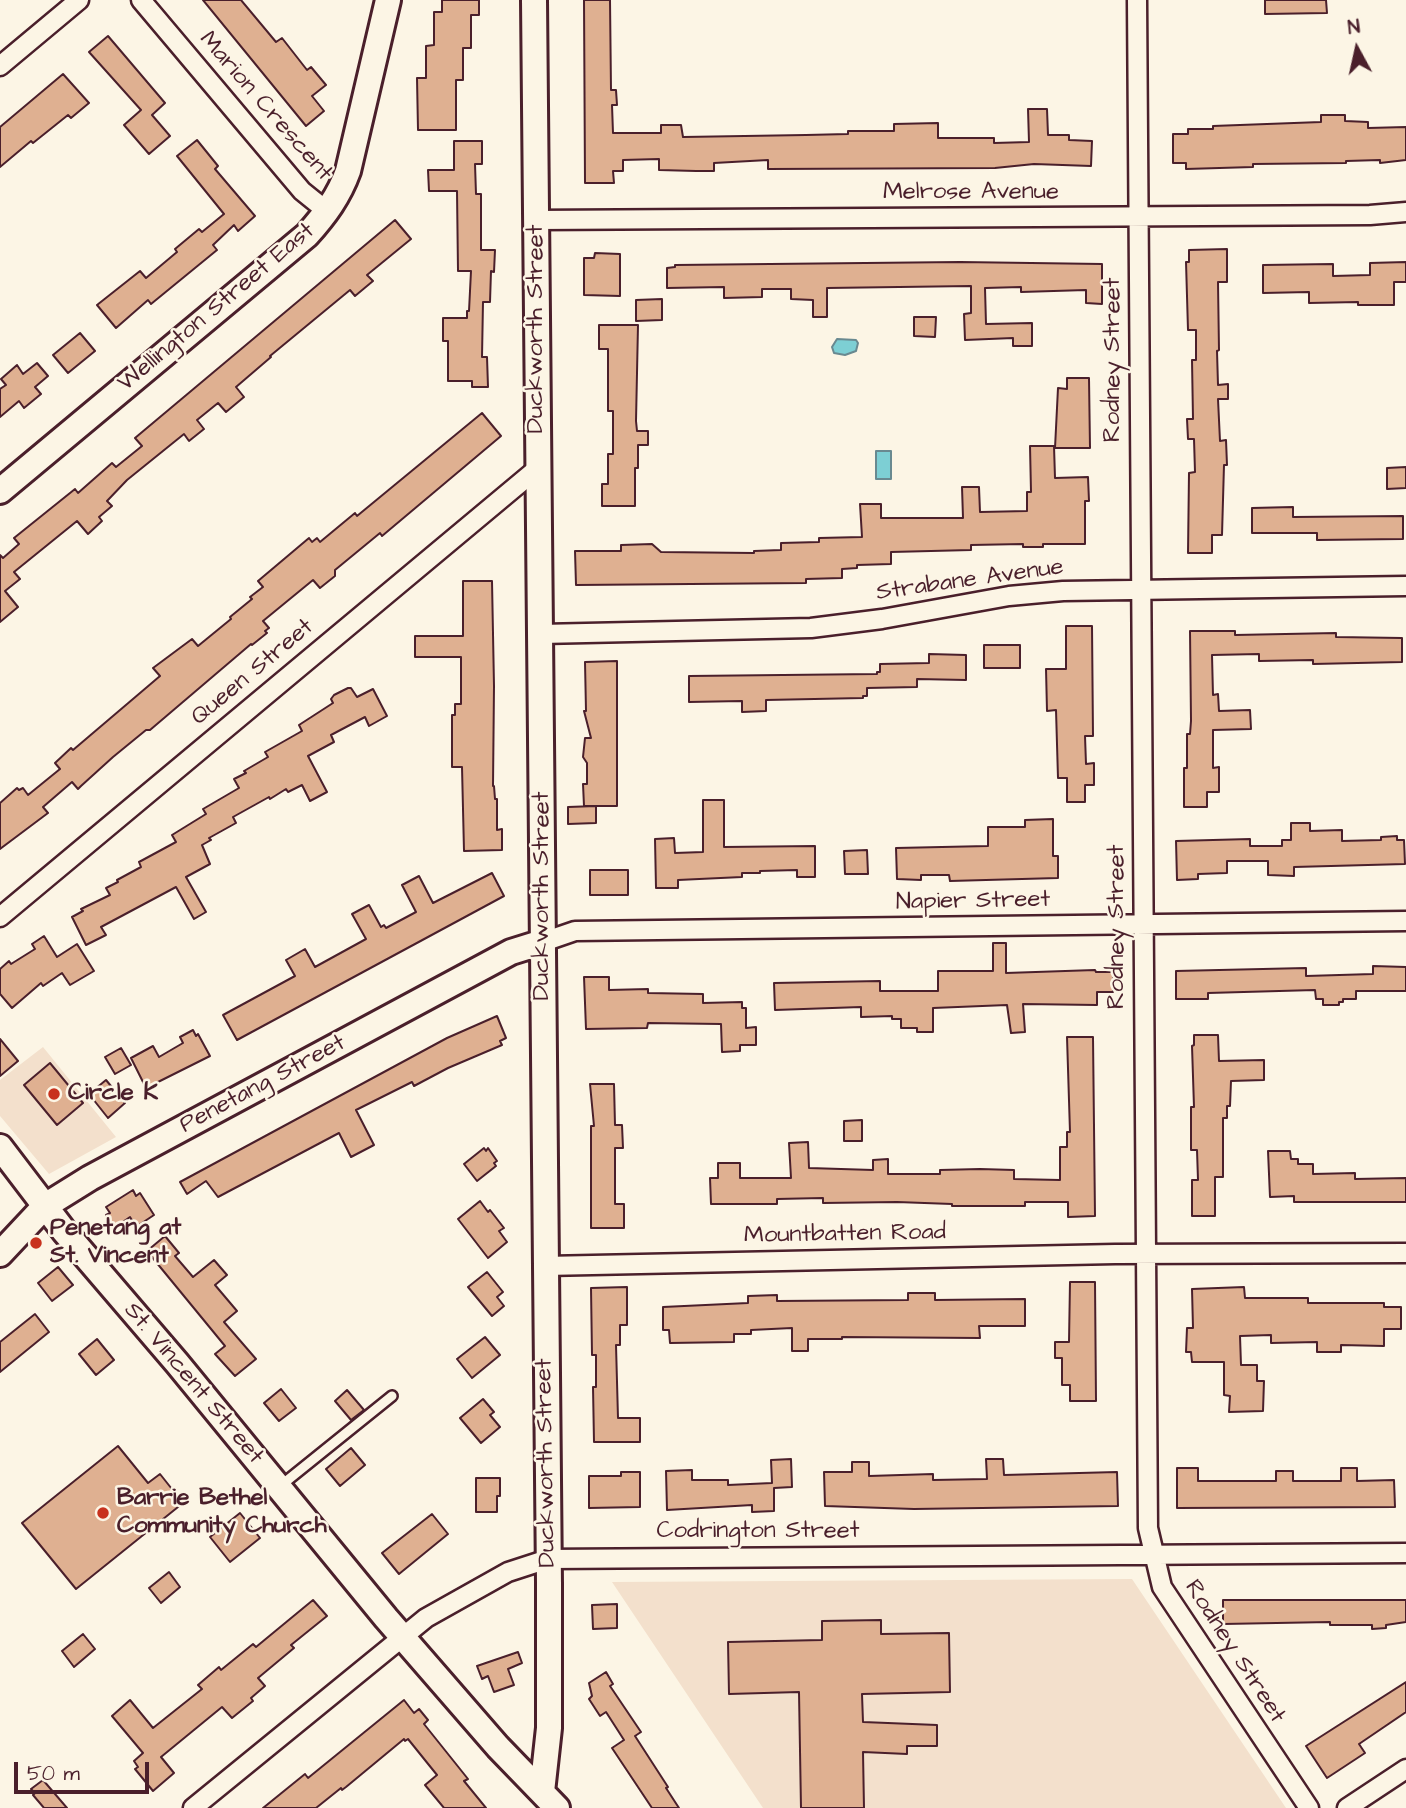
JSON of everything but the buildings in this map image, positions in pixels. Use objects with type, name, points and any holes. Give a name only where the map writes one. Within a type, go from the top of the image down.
[{"type":"main road","name":"Wellington Street East","points":[[0,491],[307,235],[328,212],[348,171],[388,0]]},
{"type":"main road","name":"Duckworth Street","points":[[534,0],[549,1800]]},
{"type":"main road","name":"Penetang Street","points":[[0,1254],[45,1206],[90,1178],[510,952],[543,942]]},
{"type":"main road","name":"St. Vincent Street","points":[[0,1147],[64,1231],[177,1363],[402,1636],[498,1747],[549,1800]]},
{"type":"street","points":[[0,66],[79,0]]},
{"type":"street","name":"Marion Crescent","points":[[141,0],[302,191],[328,212]]},
{"type":"street","name":"Rodney Street","points":[[1137,0],[1148,1528],[1161,1587],[1309,1808]]},
{"type":"street","name":"Melrose Avenue","points":[[536,220],[1370,215],[1406,212]]},
{"type":"street","name":"Queen Street","points":[[0,917],[538,468]]},
{"type":"street","name":"Strabane Avenue","points":[[541,634],[799,629],[882,619],[1009,596],[1063,591],[1406,586]]},
{"type":"street","name":"Napier Street","points":[[543,942],[575,932],[1406,921]]},
{"type":"street","name":"Mountbatten Road","points":[[545,1266],[1146,1254],[1406,1253]]},
{"type":"street","name":"Codrington Street","points":[[193,1808],[426,1618],[519,1567],[548,1559],[1406,1553]]},
{"type":"street","points":[[1348,1808],[1406,1769]]},
{"type":"lane","points":[[279,1487],[392,1396]]},
{"type":"shaded area","points":[[43,1047],[116,1137],[49,1174],[0,1116],[0,1080]]},
{"type":"shaded area","points":[[1132,1579],[1286,1808],[763,1808],[612,1582]]},
{"type":"water","points":[[837,339],[856,340],[856,351],[845,355],[834,353],[832,347]]},
{"type":"water","points":[[876,451],[891,451],[891,479],[876,479]]},
{"type":"place","name":"Circle K","points":[[54,1094]]},
{"type":"place","name":"Penetang at St. Vincent","points":[[36,1243]]},
{"type":"place","name":"Barrie Bethel Community Church","points":[[103,1513]]}]
